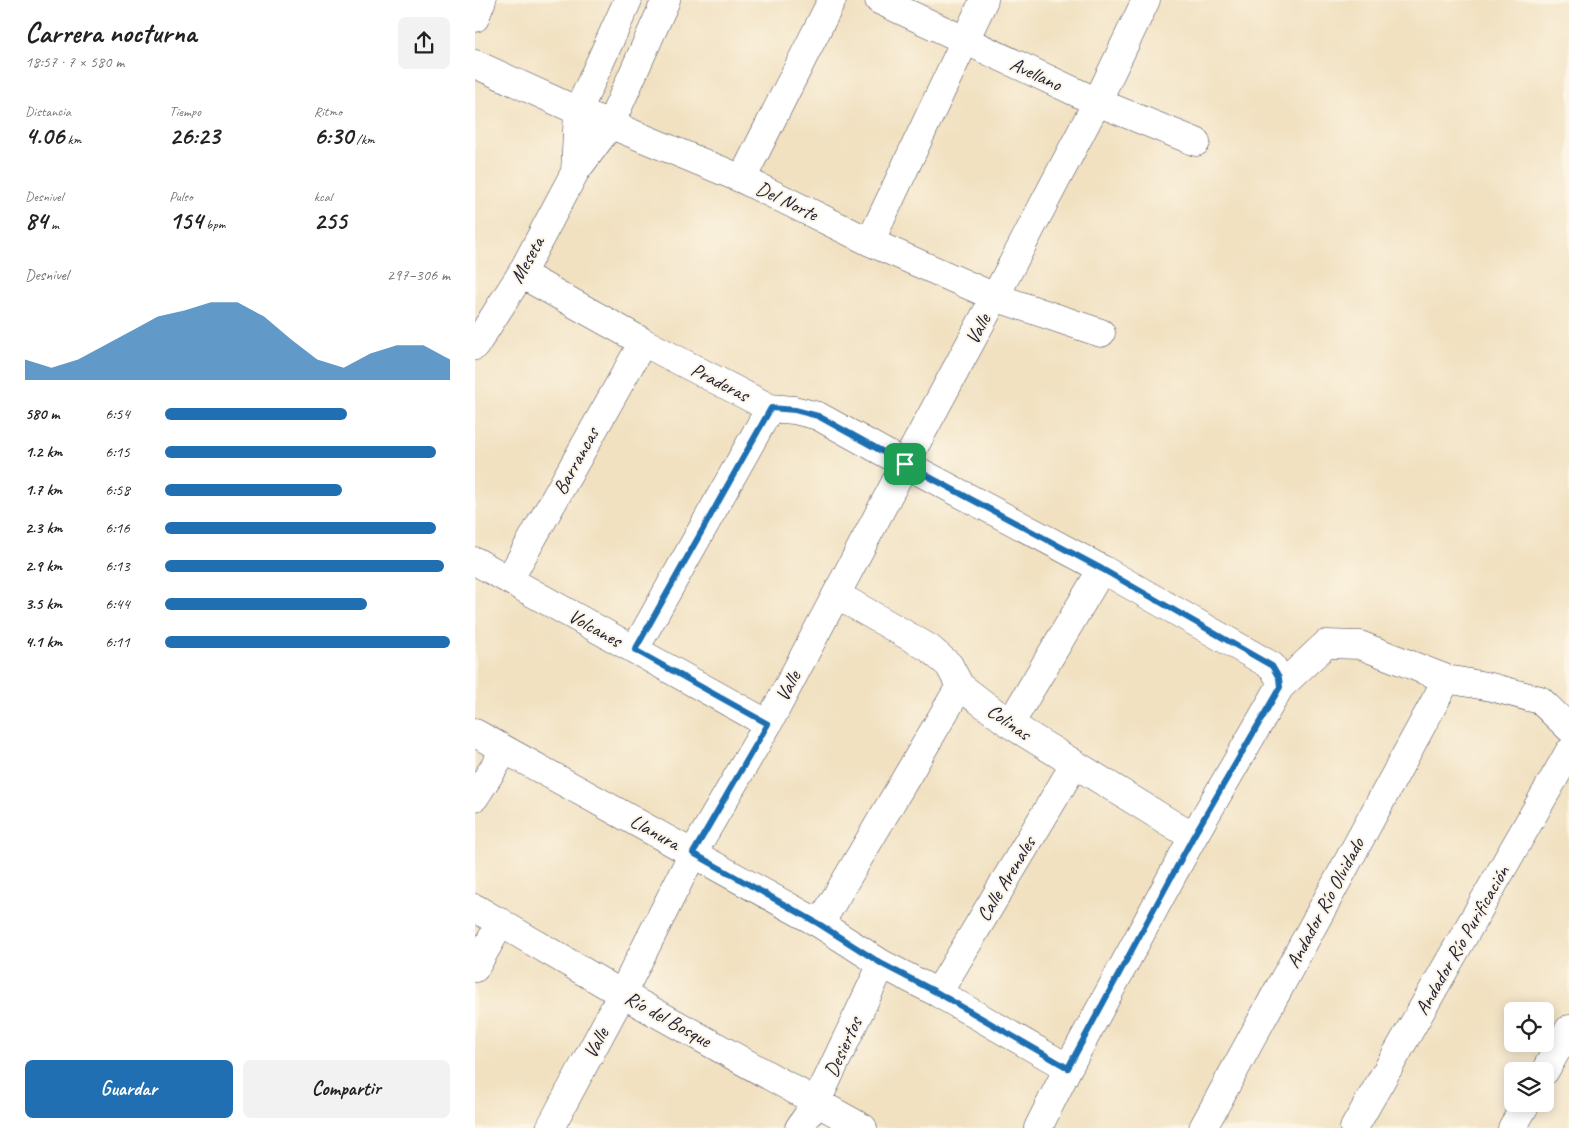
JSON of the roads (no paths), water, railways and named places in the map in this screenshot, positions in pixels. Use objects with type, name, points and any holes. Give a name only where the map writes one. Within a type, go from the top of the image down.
[{"type":"street","points":[[475,18],[482,0]]},
{"type":"street","name":"Meseta","points":[[575,172],[577,111],[628,0]]},
{"type":"street","name":"Meseta","points":[[475,346],[521,274],[575,172],[610,124],[666,0]]},
{"type":"street","points":[[742,178],[831,0]]},
{"type":"street","name":"Avellano","points":[[879,0],[1097,102],[1196,142]]},
{"type":"street","points":[[870,242],[983,0]]},
{"type":"street","name":"Valle","points":[[554,1126],[623,994],[693,853],[768,724],[837,596],[1097,102],[1146,0]]},
{"type":"street","name":"Del Norte","points":[[475,64],[577,111],[742,178],[870,242],[995,296],[1101,333]]},
{"type":"street","name":"Praderas","points":[[521,274],[643,342],[771,408],[795,410],[818,416],[1102,569],[1272,666],[1279,678],[1280,687]]},
{"type":"street","name":"Barrancas","points":[[509,580],[643,342]]},
{"type":"street","points":[[635,650],[771,408]]},
{"type":"street","name":"Volcanes","points":[[475,561],[768,724]]},
{"type":"street","points":[[1010,724],[1102,569]]},
{"type":"street","name":"Colinas","points":[[837,596],[929,648],[949,665],[960,686],[1010,724],[1193,837]]},
{"type":"street","points":[[1039,1128],[1068,1068],[1193,837],[1280,687],[1326,644],[1360,645],[1447,679],[1491,687],[1540,700],[1569,728]]},
{"type":"street","name":"Andador Río Olvidado","points":[[1203,1128],[1447,679]]},
{"type":"street","points":[[819,924],[960,686]]},
{"type":"street","name":"Llanura","points":[[475,733],[819,924],[882,964],[938,993],[1068,1068]]},
{"type":"street","points":[[475,797],[505,750]]},
{"type":"street","name":"Andador Río Purificación","points":[[1354,1128],[1569,752]]},
{"type":"street","name":"Calle Arenales","points":[[938,993],[1074,764]]},
{"type":"street","name":"Río del Bosque","points":[[475,908],[623,994],[863,1128]]},
{"type":"street","points":[[475,968],[501,922]]},
{"type":"street","name":"Desiertos","points":[[799,1128],[816,1102],[882,964]]},
{"type":"street","points":[[1550,1062],[1569,1029]]},
{"type":"street","points":[[1512,1128],[1521,1112]]}]
